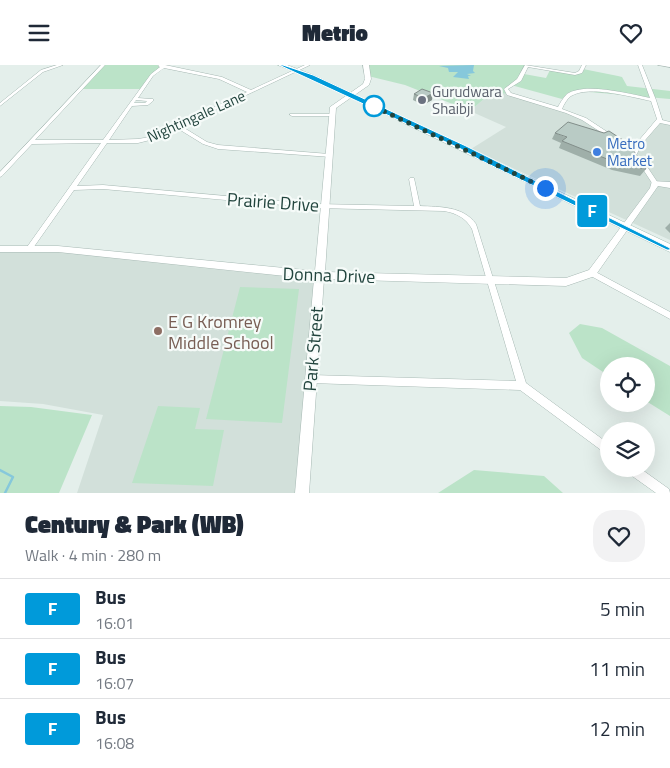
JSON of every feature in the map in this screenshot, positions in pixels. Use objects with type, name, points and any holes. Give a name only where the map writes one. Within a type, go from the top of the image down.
[{"type":"main road","points":[[281,65],[296,70],[463,147],[484,154],[628,224],[670,248]]},
{"type":"main road","points":[[628,224],[670,240]]},
{"type":"street","points":[[0,105],[40,72],[61,65]]},
{"type":"street","points":[[0,175],[103,65]]},
{"type":"street","points":[[157,65],[220,78],[251,92]]},
{"type":"street","name":"Nightingale Lane","points":[[31,142],[146,140],[178,127],[308,65]]},
{"type":"street","points":[[292,115],[332,115],[336,103],[366,85],[368,79],[366,65]]},
{"type":"street","points":[[584,65],[581,72],[575,74],[527,65],[519,80],[506,89],[506,91],[512,96],[559,109],[584,119],[616,139]]},
{"type":"street","points":[[635,153],[637,146],[659,121],[660,113],[640,65]]},
{"type":"street","points":[[660,65],[670,66]]},
{"type":"street","points":[[28,249],[152,75],[164,66]]},
{"type":"street","points":[[559,109],[570,95],[579,92],[593,91],[654,99]]},
{"type":"street","points":[[131,105],[146,104],[151,100],[135,99]]},
{"type":"street","name":"Park Street","points":[[302,493],[332,115]]},
{"type":"street","points":[[659,121],[670,124]]},
{"type":"street","points":[[178,127],[205,143],[218,147],[329,156]]},
{"type":"street","points":[[630,149],[635,153],[655,183],[654,189],[592,273],[670,316]]},
{"type":"street","points":[[412,179],[417,208]]},
{"type":"street","points":[[655,183],[670,185]]},
{"type":"street","name":"Prairie Drive","points":[[72,188],[103,187],[325,206],[449,209],[471,221],[490,280]]},
{"type":"street","name":"Donna Drive","points":[[0,249],[58,249],[319,276],[566,282],[592,273]]},
{"type":"street","points":[[490,280],[522,386]]},
{"type":"street","points":[[311,379],[522,386],[600,444]]},
{"type":"street","points":[[643,477],[665,493]]},
{"type":"shaded area","points":[[492,92],[509,94],[578,116],[635,153],[659,121],[670,124],[670,240],[471,149],[506,127],[470,111]]},
{"type":"shaded area","name":"E G Kromrey Middle School","points":[[0,249],[58,249],[319,276],[302,493],[77,493],[103,415],[43,404],[0,401]]},
{"type":"green space","points":[[103,65],[164,66],[158,69],[142,89],[80,89]]},
{"type":"green space","points":[[366,65],[527,65],[524,74],[546,78],[550,70],[575,74],[583,69],[622,77],[627,86],[670,91],[670,99],[578,91],[568,93],[562,99],[511,85],[506,89],[509,94],[492,92],[470,111],[405,85],[368,76]]},
{"type":"green space","points":[[240,287],[299,289],[282,423],[206,419]]},
{"type":"green space","points":[[580,324],[602,328],[654,357],[600,357],[600,370],[582,358],[569,333]]},
{"type":"green space","points":[[655,358],[670,366],[670,416],[655,407]]},
{"type":"green space","points":[[0,406],[31,407],[92,415],[59,493],[0,493]]},
{"type":"green space","points":[[158,406],[200,408],[195,429],[224,430],[213,486],[132,483]]},
{"type":"green space","points":[[474,470],[544,476],[563,493],[438,493]]},
{"type":"water","points":[[474,65],[473,71],[475,73],[467,74],[471,76],[468,76],[469,79],[453,77],[458,72],[449,72],[448,68],[439,66]]},
{"type":"building","points":[[422,89],[433,93],[424,98],[414,94]]},
{"type":"building","name":"Metro Market","points":[[568,122],[604,133],[609,131],[629,144],[646,169],[617,163],[562,141],[567,137],[555,133]]},
{"type":"waterway","points":[[0,470],[13,477],[5,493]]},
{"type":"bus line","name":"F","points":[[281,65],[311,76],[463,147],[482,159],[670,248]]},
{"type":"place","name":"Gurudwara Shaibji","points":[[422,100]]},
{"type":"place","name":"Metro Market","points":[[597,152]]},
{"type":"place","name":"E G Kromrey Middle School","points":[[158,331]]},
{"type":"route","points":[[374,106],[371,105],[463,147],[482,159],[545,188]]}]
